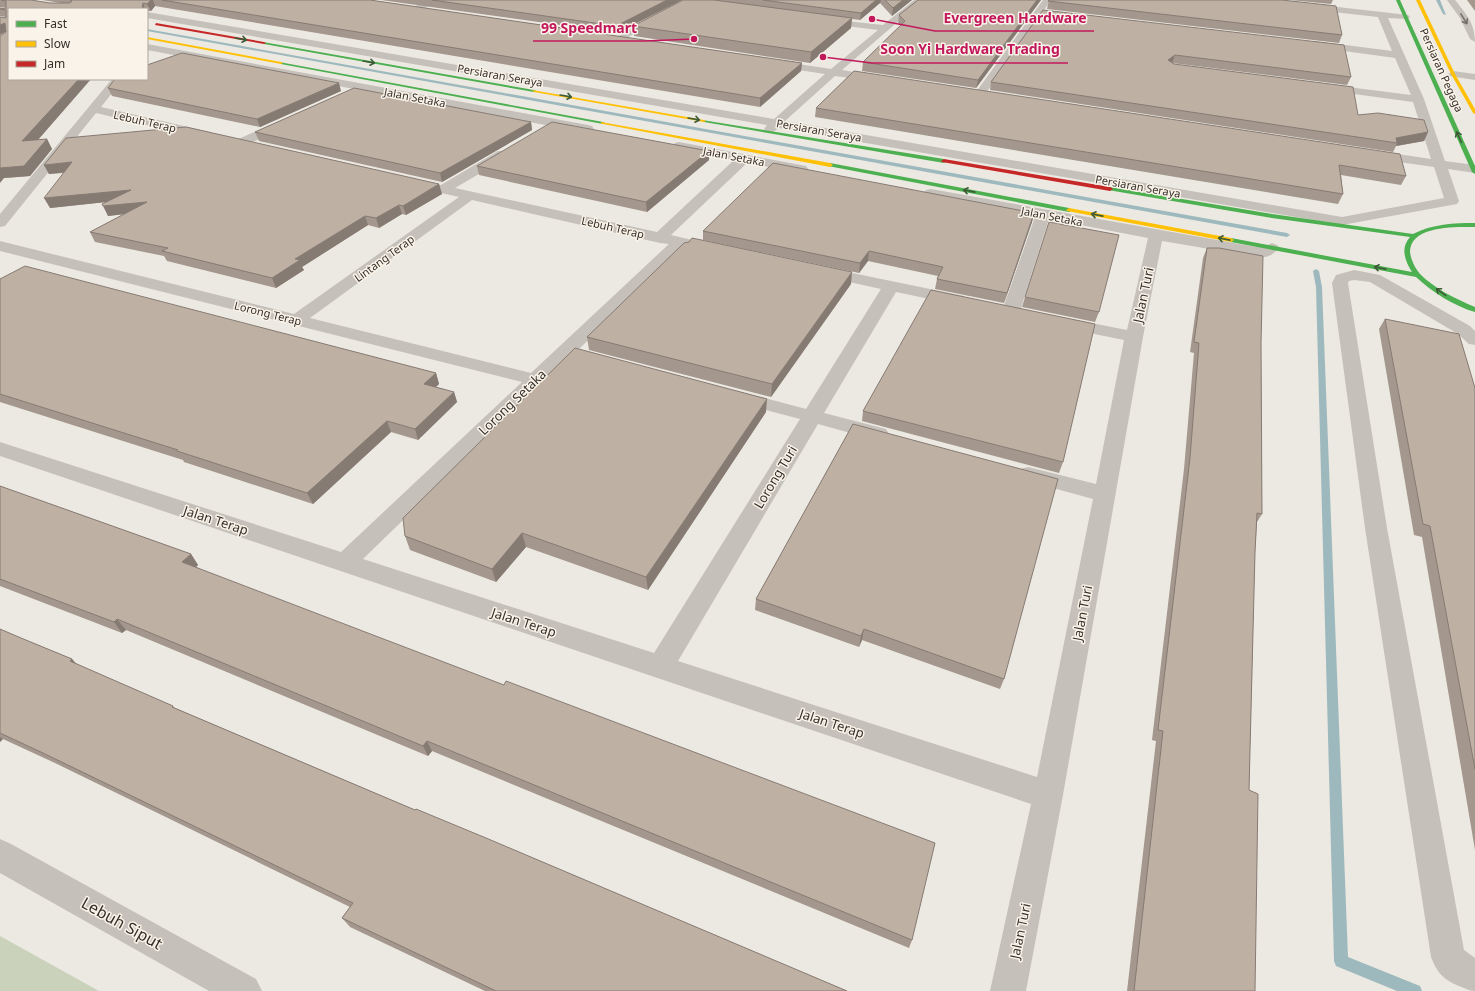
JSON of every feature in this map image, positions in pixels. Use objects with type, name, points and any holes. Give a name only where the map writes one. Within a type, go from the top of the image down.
[{"type":"main road","name":"Persiaran Pegaga","points":[[1398,0],[1474,171]]},
{"type":"main road","name":"Persiaran Pegaga","points":[[1418,0],[1475,113]]},
{"type":"main road","points":[[1405,17],[1428,20]]},
{"type":"main road","name":"Persiaran Seraya","points":[[148,22],[767,132],[1272,216],[1414,236]]},
{"type":"main road","points":[[148,41],[1418,275]]},
{"type":"main road","points":[[1475,225],[1434,228],[1414,236],[1406,246],[1408,260],[1418,275],[1444,295],[1475,310]]},
{"type":"street","points":[[432,0],[428,4],[410,9],[437,13]]},
{"type":"street","points":[[767,132],[833,72],[919,0]]},
{"type":"street","points":[[995,97],[976,94],[1042,12],[1047,0]]},
{"type":"street","points":[[1253,0],[1405,17]]},
{"type":"street","points":[[1352,0],[1354,11]]},
{"type":"street","points":[[1451,0],[1464,18],[1475,39]]},
{"type":"street","points":[[633,41],[613,38],[690,1],[703,4]]},
{"type":"street","name":"Persiaran Seraya","points":[[148,15],[1342,221],[1452,201],[1438,164]]},
{"type":"street","points":[[1382,15],[1418,99],[1438,164]]},
{"type":"street","points":[[814,19],[886,28]]},
{"type":"street","name":"Jalan Setaka","points":[[148,41],[363,87],[1156,235],[1251,251],[1266,252],[1272,248]]},
{"type":"street","points":[[1306,43],[1399,55]]},
{"type":"street","points":[[763,61],[887,80]]},
{"type":"street","points":[[1454,74],[1475,76]]},
{"type":"street","points":[[0,223],[117,80]]},
{"type":"street","points":[[1310,85],[1418,99]]},
{"type":"street","points":[[343,96],[363,87]]},
{"type":"street","name":"Lebuh Terap","points":[[94,109],[262,148]]},
{"type":"street","points":[[240,142],[297,117]]},
{"type":"street","points":[[535,134],[555,123]]},
{"type":"street","points":[[443,189],[516,146]]},
{"type":"street","points":[[1360,152],[1474,171]]},
{"type":"street","points":[[660,238],[744,158]]},
{"type":"street","name":"Lebuh Terap","points":[[398,179],[724,252]]},
{"type":"street","name":"Lintang Terap","points":[[297,320],[470,195]]},
{"type":"street","points":[[1026,314],[1003,309],[1043,214]]},
{"type":"street","name":"Jalan Turi","points":[[1008,991],[1048,795],[1134,338],[1156,235]]},
{"type":"street","name":"Lorong Setaka","points":[[344,563],[680,242]]},
{"type":"street","name":"Lorong Terap","points":[[0,246],[536,380]]},
{"type":"street","points":[[806,269],[973,303]]},
{"type":"street","points":[[1475,340],[1464,330],[1374,278],[1354,275],[1342,278],[1340,283],[1376,528],[1448,957],[1451,963],[1458,968],[1475,975]]},
{"type":"street","name":"Lorong Turi","points":[[660,667],[890,286]]},
{"type":"street","points":[[1049,319],[1134,338]]},
{"type":"street","points":[[566,351],[618,365]]},
{"type":"street","points":[[722,392],[896,439]]},
{"type":"street","name":"Jalan Terap","points":[[0,449],[1048,795]]},
{"type":"street","points":[[1012,469],[1104,494]]},
{"type":"street","name":"Lebuh Siput","points":[[0,855],[244,991]]},
{"type":"green space","points":[[0,936],[99,991],[0,991]]},
{"type":"building","points":[[1,0],[31,0],[50,3],[70,3],[72,1],[70,0],[151,0],[147,4],[143,3],[142,8],[8,8],[8,80],[78,80],[22,141],[47,139],[24,166],[0,168],[0,36],[6,32],[5,23],[0,25],[0,17],[6,18],[6,10],[0,8],[6,9],[6,1]]},
{"type":"building","points":[[162,0],[370,0],[802,63],[760,98]]},
{"type":"building","points":[[432,0],[667,0],[616,26]]},
{"type":"building","points":[[683,0],[714,0],[852,18],[811,52],[633,26]]},
{"type":"building","points":[[763,0],[876,0],[861,13]]},
{"type":"building","points":[[885,0],[903,0],[893,8]]},
{"type":"building","points":[[918,0],[1037,0],[978,80],[863,62],[905,21],[899,15]]},
{"type":"building","points":[[1282,0],[1336,6],[1342,35],[1048,1]]},
{"type":"building","points":[[1043,10],[1344,45],[1351,77],[1175,55],[1168,60],[1174,64],[1353,87],[1358,115],[1378,113],[1424,120],[1428,132],[1396,138],[1397,143],[991,82]]},
{"type":"building","points":[[182,53],[339,83],[257,119],[108,88],[114,80],[148,80],[148,65]]},
{"type":"building","points":[[854,71],[1400,154],[1406,176],[1339,165],[1343,194],[816,108]]},
{"type":"building","points":[[354,88],[531,122],[440,173],[255,132]]},
{"type":"building","points":[[552,122],[709,151],[646,202],[477,166]]},
{"type":"building","points":[[186,127],[439,184],[403,206],[399,205],[376,218],[365,216],[295,259],[300,260],[272,278],[162,251],[168,248],[90,232],[147,202],[103,206],[102,204],[131,190],[44,198],[72,162],[44,165],[66,138]]},
{"type":"building","points":[[773,163],[1034,213],[1007,293],[937,279],[943,267],[869,251],[860,263],[703,231]]},
{"type":"building","points":[[1049,222],[1119,235],[1099,312],[1025,297]]},
{"type":"building","points":[[692,238],[852,272],[772,384],[587,337],[684,243],[689,242]]},
{"type":"building","points":[[1207,248],[1219,248],[1263,256],[1261,344],[1262,514],[1257,513],[1255,552],[1249,790],[1258,794],[1255,991],[1134,991],[1163,731],[1158,730],[1190,458],[1199,343],[1194,342]]},
{"type":"building","points":[[25,266],[436,373],[424,384],[454,392],[415,429],[387,421],[307,493],[177,451],[178,450],[0,394],[0,279]]},
{"type":"building","points":[[931,290],[1095,324],[1063,462],[863,411]]},
{"type":"building","points":[[1385,319],[1459,334],[1475,388],[1475,769],[1430,526],[1423,524]]},
{"type":"building","points":[[575,348],[767,399],[646,577],[522,533],[492,569],[405,536],[403,518]]},
{"type":"building","points":[[853,424],[1058,479],[1004,679],[864,629],[861,636],[756,599]]},
{"type":"building","points":[[0,486],[191,554],[182,562],[504,685],[506,681],[935,843],[912,940],[427,741],[423,746],[117,619],[114,622],[0,579]]},
{"type":"building","points":[[0,629],[72,659],[70,661],[173,706],[172,707],[847,991],[496,991],[342,918],[353,903],[0,733]]},
{"type":"waterway","points":[[1438,0],[1445,14]]},
{"type":"waterway","points":[[148,30],[1287,235]]},
{"type":"waterway","points":[[1316,271],[1319,287],[1341,961],[1415,991]]},
{"type":"traffic: fast","points":[[1398,0],[1475,172]]},
{"type":"traffic: fast","points":[[264,43],[534,91]]},
{"type":"traffic: fast","points":[[281,63],[603,123]]},
{"type":"traffic: fast","points":[[704,121],[944,161]]},
{"type":"traffic: fast","points":[[830,165],[1069,210]]},
{"type":"traffic: fast","points":[[1110,189],[1272,216],[1414,236]]},
{"type":"traffic: fast","points":[[1475,225],[1446,226],[1424,231],[1409,241],[1407,250],[1412,267],[1424,281],[1445,295],[1475,310]]},
{"type":"traffic: fast","points":[[1231,240],[1418,275]]},
{"type":"traffic: slow","points":[[1418,0],[1453,74],[1475,113]]},
{"type":"traffic: slow","points":[[148,38],[281,63]]},
{"type":"traffic: slow","points":[[534,91],[704,121]]},
{"type":"traffic: slow","points":[[603,123],[830,165]]},
{"type":"traffic: slow","points":[[1069,210],[1231,240]]},
{"type":"traffic: jam","points":[[156,24],[264,43]]},
{"type":"traffic: jam","points":[[944,161],[1110,189]]},
{"type":"place","name":"Evergreen Hardware","points":[[872,19]]},
{"type":"place","name":"99 Speedmart","points":[[694,39]]},
{"type":"place","name":"Soon Yi Hardware Trading","points":[[823,57]]}]
